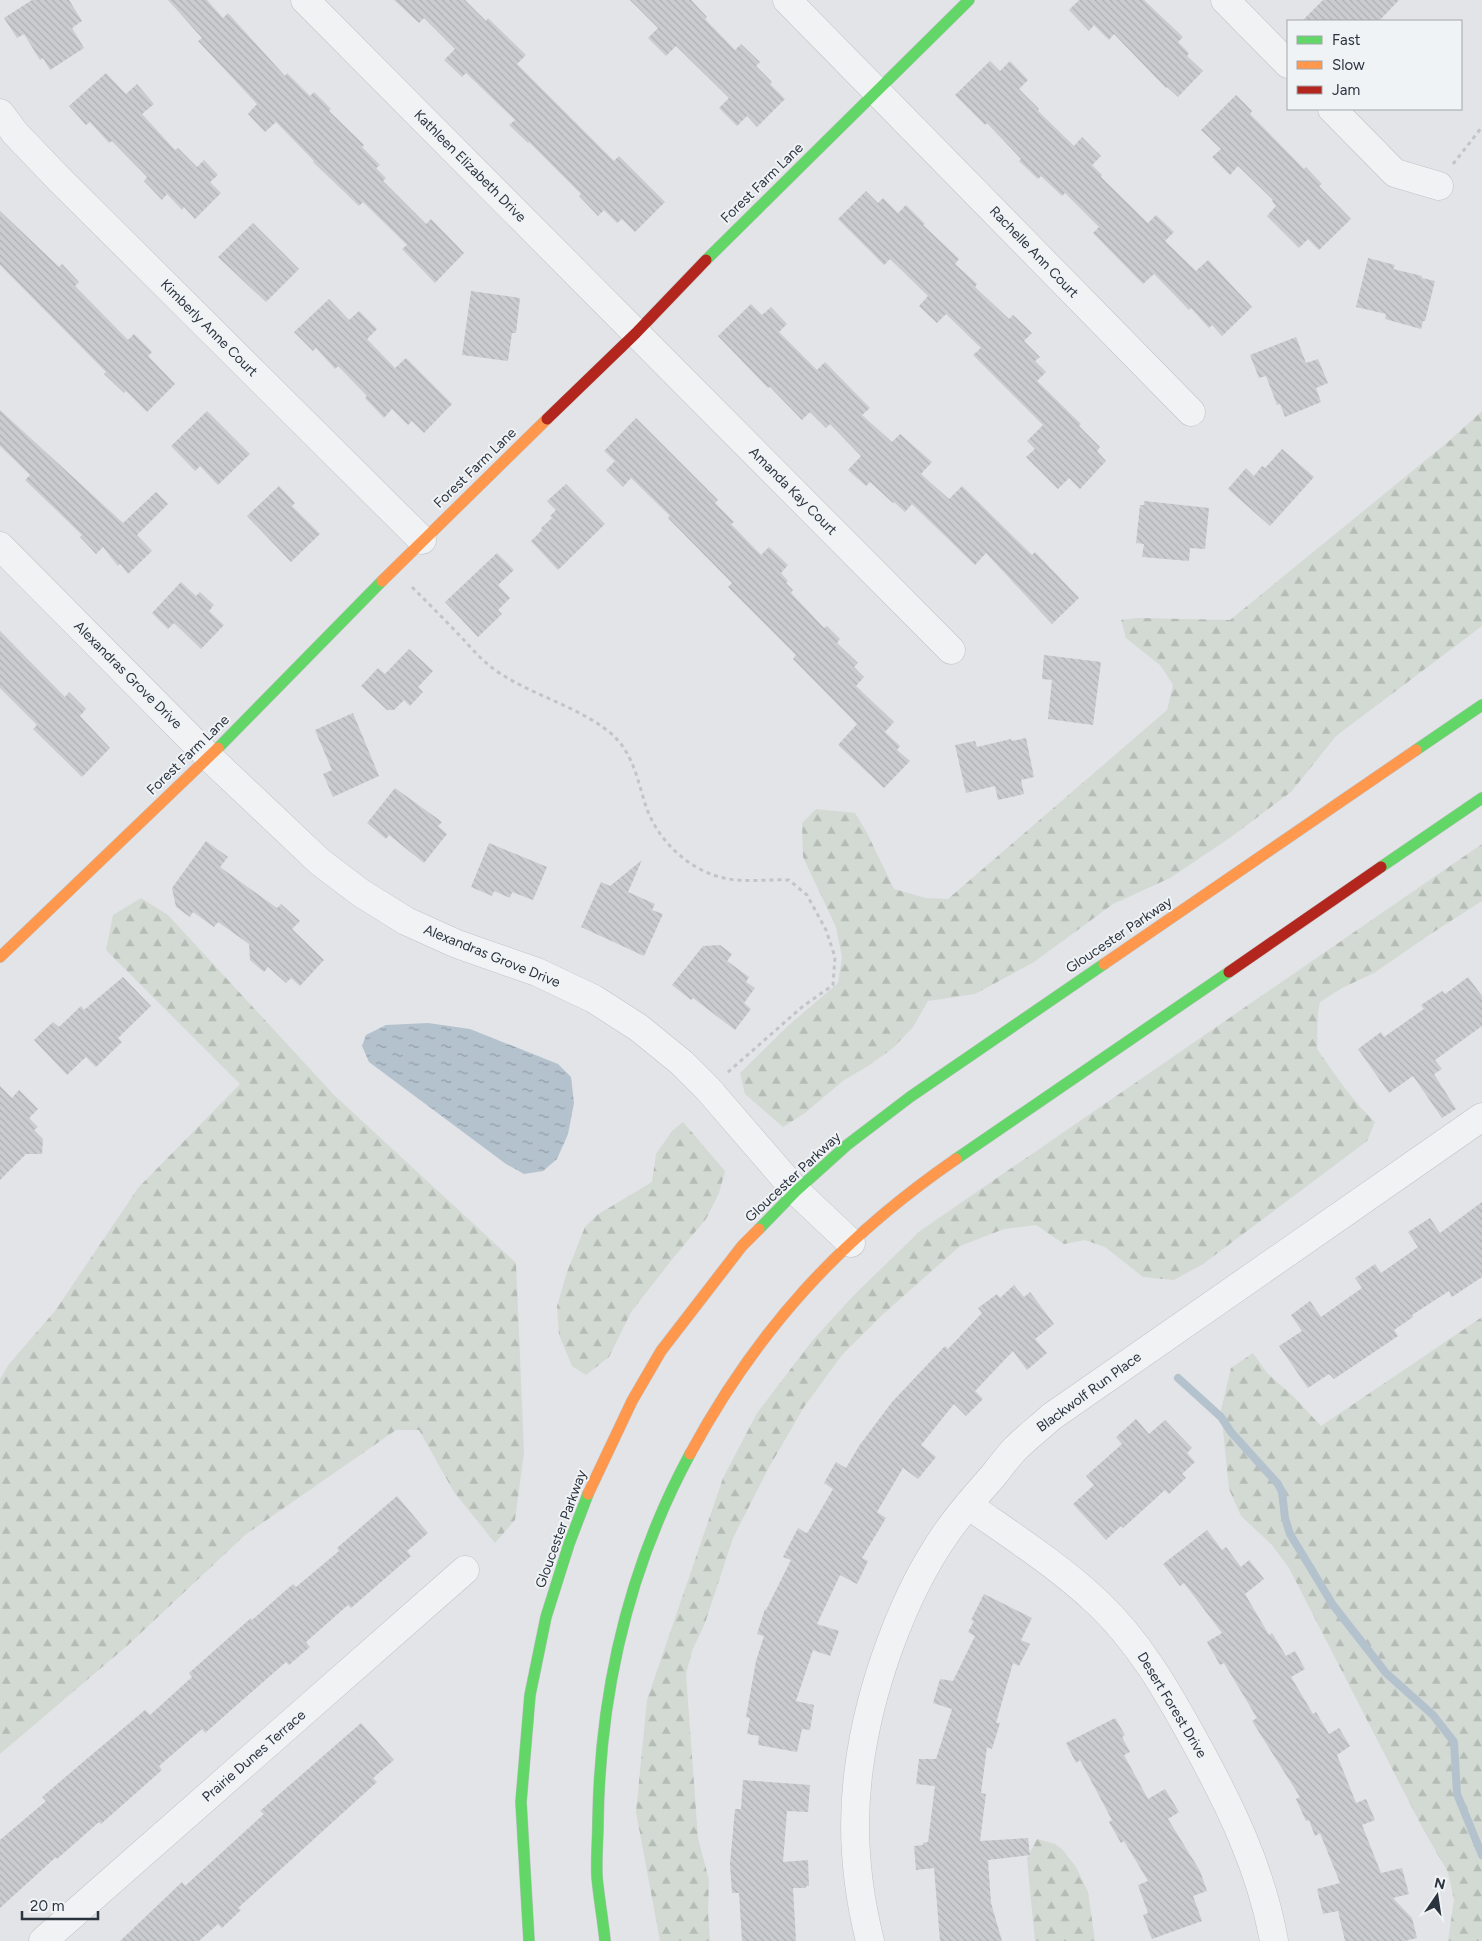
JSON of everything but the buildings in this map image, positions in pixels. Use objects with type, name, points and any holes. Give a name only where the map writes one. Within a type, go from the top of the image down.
[{"type":"main road","name":"Forest Farm Lane","points":[[0,957],[209,757],[422,540],[636,333],[747,218],[969,0]]},
{"type":"main road","name":"Gloucester Parkway","points":[[529,1941],[521,1802],[530,1696],[546,1617],[569,1544],[587,1496],[632,1401],[661,1351],[684,1320],[742,1246],[796,1190],[847,1145],[910,1096],[1482,705]]},
{"type":"main road","points":[[606,1941],[597,1876],[598,1782],[607,1700],[618,1641],[638,1574],[677,1478],[716,1407],[743,1367],[786,1310],[851,1243],[913,1189],[1482,798]]},
{"type":"street","name":"Kathleen Elizabeth Drive","points":[[305,0],[636,333]]},
{"type":"street","name":"Rachelle Ann Court","points":[[787,0],[1191,412]]},
{"type":"street","points":[[1225,0],[1287,63]]},
{"type":"street","points":[[1333,110],[1395,173],[1438,186]]},
{"type":"street","name":"Kimberly Anne Court","points":[[0,113],[58,178],[422,540]]},
{"type":"street","name":"Amanda Kay Court","points":[[636,333],[951,650]]},
{"type":"street","name":"Alexandras Grove Drive","points":[[0,546],[209,757],[320,862],[361,893],[406,921],[457,944],[538,972],[594,1000],[639,1028],[682,1063],[708,1089],[796,1190],[851,1243]]},
{"type":"street","name":"Blackwolf Run Place","points":[[870,1941],[861,1898],[857,1862],[856,1820],[859,1768],[868,1719],[897,1626],[918,1580],[946,1533],[1015,1449],[1051,1417],[1482,1117]]},
{"type":"street","name":"Desert Forest Drive","points":[[968,1505],[1062,1573],[1098,1602],[1123,1629],[1153,1668],[1214,1776],[1256,1868],[1270,1915],[1274,1941]]},
{"type":"street","name":"Prairie Dunes Terrace","points":[[43,1941],[465,1570]]},
{"type":"path","points":[[1438,186],[1465,146],[1482,127]]},
{"type":"path","points":[[395,568],[483,660],[500,674],[542,696],[583,714],[608,731],[622,744],[633,764],[645,805],[660,834],[678,854],[701,871],[725,878],[753,881],[789,880],[807,895],[817,911],[835,957],[833,985],[802,1007],[708,1089]]},
{"type":"green space","points":[[1482,411],[1482,626],[1336,736],[1291,792],[1231,837],[1170,878],[1113,904],[1034,962],[975,994],[928,1001],[913,1027],[893,1048],[844,1080],[805,1113],[783,1127],[745,1094],[740,1073],[789,1025],[838,983],[842,957],[836,927],[803,857],[802,823],[816,809],[855,813],[866,831],[894,889],[926,898],[948,899],[1167,710],[1173,685],[1161,666],[1126,638],[1121,620],[1138,618],[1230,620],[1449,441]]},
{"type":"green space","points":[[1482,844],[1482,901],[1374,973],[1342,988],[1320,1002],[1317,1049],[1351,1096],[1375,1122],[1367,1141],[1203,1264],[1174,1280],[1143,1277],[1105,1247],[1085,1240],[1064,1244],[1036,1225],[1004,1229],[960,1246],[881,1316],[842,1355],[804,1407],[768,1469],[733,1538],[705,1623],[692,1651],[686,1674],[698,1838],[709,1880],[708,1912],[710,1941],[660,1941],[636,1812],[647,1700],[723,1478],[757,1413],[812,1341],[854,1295],[920,1231]]},
{"type":"green space","points":[[141,898],[168,915],[334,1095],[516,1263],[524,1452],[515,1520],[495,1543],[454,1492],[419,1430],[396,1430],[245,1535],[128,1645],[0,1754],[0,1379],[9,1364],[55,1311],[138,1188],[240,1084],[106,950],[113,915]]},
{"type":"green space","points":[[683,1122],[725,1171],[719,1193],[706,1219],[631,1312],[609,1357],[586,1375],[572,1366],[559,1335],[557,1306],[567,1272],[585,1227],[597,1215],[652,1182],[656,1154],[672,1131]]},
{"type":"green space","points":[[1482,1317],[1482,1941],[1448,1941],[1454,1900],[1448,1872],[1423,1829],[1289,1568],[1272,1545],[1241,1516],[1229,1489],[1221,1410],[1231,1368],[1253,1353],[1267,1373],[1293,1396],[1321,1426]]},
{"type":"green space","points":[[1037,1839],[1055,1844],[1062,1849],[1076,1867],[1088,1892],[1095,1941],[1035,1941],[1027,1859]]},
{"type":"water","points":[[428,1023],[470,1029],[558,1064],[571,1077],[574,1103],[568,1134],[557,1159],[543,1171],[524,1174],[506,1164],[369,1062],[362,1046],[366,1035],[386,1025]]},
{"type":"waterway","points":[[1178,1378],[1221,1417],[1231,1432],[1278,1484],[1282,1492],[1285,1518],[1290,1534],[1333,1605],[1386,1673],[1433,1715],[1454,1742],[1457,1794],[1482,1855]]},
{"type":"traffic: fast","points":[[706,260],[969,0]]},
{"type":"traffic: fast","points":[[218,748],[382,581]]},
{"type":"traffic: fast","points":[[1416,750],[1482,705]]},
{"type":"traffic: fast","points":[[1381,867],[1482,798]]},
{"type":"traffic: fast","points":[[759,1229],[796,1191],[847,1145],[910,1097],[1104,964]]},
{"type":"traffic: fast","points":[[956,1159],[1229,972]]},
{"type":"traffic: fast","points":[[605,1941],[597,1877],[597,1856],[600,1773],[612,1678],[622,1632],[650,1541],[690,1454]]},
{"type":"traffic: fast","points":[[529,1941],[521,1802],[530,1695],[546,1617],[569,1544],[588,1494]]},
{"type":"traffic: slow","points":[[382,581],[547,419]]},
{"type":"traffic: slow","points":[[0,957],[218,748]]},
{"type":"traffic: slow","points":[[1104,964],[1416,750]]},
{"type":"traffic: slow","points":[[690,1454],[716,1409],[744,1367],[773,1327],[805,1290],[875,1221],[956,1159]]},
{"type":"traffic: slow","points":[[588,1494],[632,1401],[661,1351],[742,1246],[759,1229]]},
{"type":"traffic: jam","points":[[547,419],[636,333],[706,260]]},
{"type":"traffic: jam","points":[[1229,972],[1381,867]]}]
